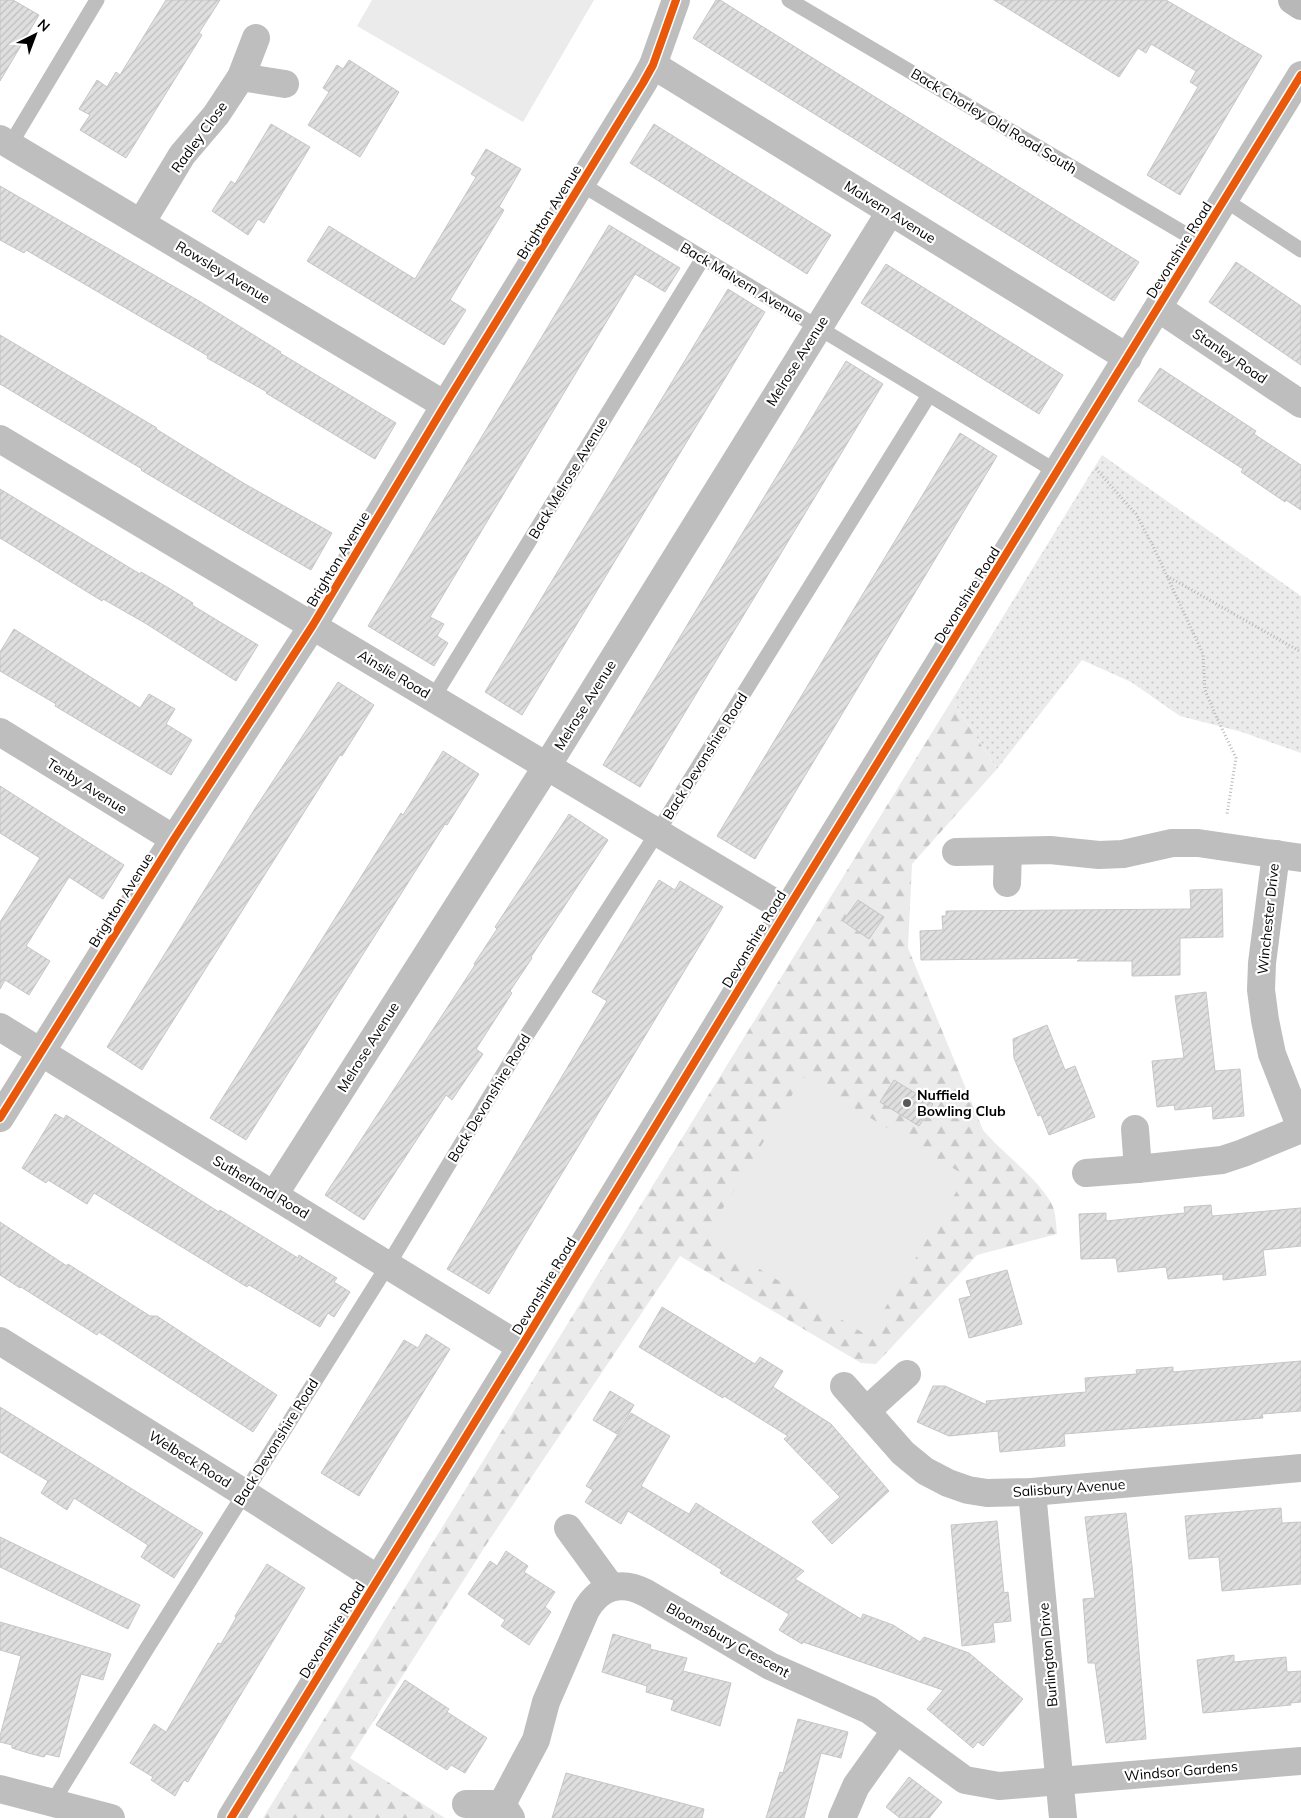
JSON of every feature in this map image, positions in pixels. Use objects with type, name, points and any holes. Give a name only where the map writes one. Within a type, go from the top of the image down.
[{"type":"main road","points":[[1292,0],[1301,6]]},
{"type":"street","name":"Brighton Avenue","points":[[0,1118],[174,839],[313,625],[654,65],[676,0]]},
{"type":"street","name":"Radley Close","points":[[142,223],[182,155],[216,115],[241,77],[256,38]]},
{"type":"street","name":"Malvern Avenue","points":[[654,65],[1128,358]]},
{"type":"street","name":"Devonshire Road","points":[[231,1818],[1301,75]]},
{"type":"street","points":[[241,77],[285,84]]},
{"type":"street","name":"Rowsley Avenue","points":[[5,142],[446,405]]},
{"type":"street","name":"Melrose Avenue","points":[[274,1196],[547,766],[890,212]]},
{"type":"street","name":"Stanley Road","points":[[1158,308],[1301,404]]},
{"type":"street","name":"Ainslie Road","points":[[0,439],[787,910]]},
{"type":"street","name":"Tenby Avenue","points":[[0,732],[174,839]]},
{"type":"street","points":[[956,852],[1050,850],[1123,854],[1172,843],[1198,843],[1288,856]]},
{"type":"street","points":[[1007,883],[1008,851]]},
{"type":"street","name":"Winchester Drive","points":[[1288,856],[1262,963],[1261,990],[1272,1054],[1301,1128]]},
{"type":"street","name":"Sutherland Road","points":[[0,1028],[521,1347]]},
{"type":"street","points":[[1086,1173],[1222,1160],[1301,1128]]},
{"type":"street","points":[[1134,1129],[1138,1169]]},
{"type":"street","name":"Welbeck Road","points":[[0,1341],[378,1579]]},
{"type":"street","points":[[866,1411],[907,1374]]},
{"type":"street","name":"Salisbury Avenue","points":[[844,1386],[903,1453],[925,1471],[948,1483],[968,1490],[986,1493],[1032,1492],[1301,1468]]},
{"type":"street","name":"Burlington Drive","points":[[1032,1492],[1063,1818]]},
{"type":"street","points":[[466,1804],[507,1811],[536,1740],[546,1702],[586,1610],[592,1600],[611,1587],[568,1528]]},
{"type":"street","name":"Bloomsbury Crescent","points":[[611,1587],[626,1585],[635,1587],[770,1666],[869,1710],[965,1780],[999,1786],[1060,1781]]},
{"type":"street","points":[[842,1818],[856,1786],[896,1730]]},
{"type":"street","name":"Windsor Gardens","points":[[1060,1781],[1301,1761]]},
{"type":"street","points":[[0,1789],[111,1818]]},
{"type":"lane","points":[[5,142],[96,0]]},
{"type":"lane","name":"Back Chorley Old Road South","points":[[789,0],[1199,242]]},
{"type":"lane","name":"Back Malvern Avenue","points":[[581,184],[1057,472]]},
{"type":"lane","points":[[1225,200],[1301,250]]},
{"type":"lane","name":"Back Melrose Avenue","points":[[433,698],[703,258]]},
{"type":"lane","name":"Back Devonshire Road","points":[[52,1803],[388,1265],[525,1038],[657,833],[929,395]]},
{"type":"path","points":[[1071,450],[1100,472],[1136,514],[1203,654],[1205,690],[1236,758],[1221,847]]},
{"type":"path","points":[[1166,576],[1301,652]]},
{"type":"green space","points":[[372,0],[594,0],[523,122],[357,26]]},
{"type":"green space","points":[[1102,455],[1301,596],[1301,753],[1242,732],[1180,716],[1131,682],[1082,660],[997,769],[952,700]]},
{"type":"green space","points":[[952,700],[997,769],[912,864],[908,948],[983,1130],[1048,1197],[1054,1210],[1057,1234],[977,1255],[876,1364],[861,1363],[680,1256],[486,1545],[350,1758],[445,1818],[263,1818]]},
{"type":"green space","points":[[803,1077],[966,1176],[868,1336],[706,1236]]},
{"type":"building","points":[[0,0],[13,0],[39,15],[0,81]]},
{"type":"building","points":[[166,0],[220,0],[199,33],[202,35],[126,158],[80,130],[90,115],[79,109],[97,80],[107,87],[116,72],[120,75]]},
{"type":"building","points":[[716,0],[720,0],[1139,262],[1114,301],[693,38]]},
{"type":"building","points":[[994,0],[1166,0],[1262,56],[1180,195],[1147,175],[1198,87],[1190,82],[1196,71],[1151,44],[1146,53],[1138,48],[1119,77]]},
{"type":"building","points":[[349,60],[399,92],[360,157],[308,125],[329,92],[323,88],[337,65],[343,69]]},
{"type":"building","points":[[271,124],[310,147],[264,223],[258,219],[248,235],[212,211],[231,181],[235,184]]},
{"type":"building","points":[[654,124],[831,235],[807,274],[630,163]]},
{"type":"building","points":[[486,149],[521,169],[499,207],[504,210],[450,300],[466,310],[444,345],[307,261],[329,226],[415,279],[476,177],[471,174]]},
{"type":"building","points":[[0,186],[199,301],[280,353],[396,423],[375,459],[267,392],[207,358],[208,356],[26,250],[24,253],[0,240]]},
{"type":"building","points":[[609,225],[680,268],[665,292],[635,274],[430,617],[444,624],[437,636],[448,643],[434,666],[368,626]]},
{"type":"building","points":[[1236,262],[1301,306],[1301,365],[1209,302]]},
{"type":"building","points":[[886,264],[1063,375],[1039,414],[861,303]]},
{"type":"building","points":[[728,289],[765,312],[522,715],[485,692]]},
{"type":"building","points":[[0,335],[157,428],[245,484],[332,533],[311,570],[0,384]]},
{"type":"building","points":[[846,361],[883,384],[640,787],[603,765]]},
{"type":"building","points":[[1160,368],[1256,431],[1254,434],[1301,465],[1301,510],[1286,500],[1285,502],[1241,472],[1243,469],[1138,401]]},
{"type":"building","points":[[960,433],[997,456],[755,859],[717,836]]},
{"type":"building","points":[[0,489],[140,574],[141,572],[167,587],[193,603],[192,605],[258,645],[236,681],[145,623],[103,599],[102,601],[0,538]]},
{"type":"building","points":[[14,629],[140,708],[149,694],[175,709],[166,724],[192,740],[171,775],[0,671],[0,652]]},
{"type":"building","points":[[338,682],[374,705],[342,756],[340,755],[142,1070],[107,1047],[256,807]]},
{"type":"building","points":[[443,751],[479,774],[447,825],[445,824],[246,1140],[210,1118],[401,813],[403,815]]},
{"type":"building","points":[[0,786],[124,865],[103,899],[69,877],[26,946],[50,961],[29,995],[5,980],[0,989],[0,922],[40,858],[0,833]]},
{"type":"building","points":[[569,814],[608,840],[531,957],[510,991],[512,993],[476,1049],[483,1054],[452,1100],[446,1095],[364,1220],[325,1195],[475,965],[497,929],[495,927]]},
{"type":"building","points":[[659,880],[675,890],[680,881],[723,907],[489,1294],[447,1269],[607,1001],[592,992]]},
{"type":"building","points":[[1222,889],[1223,937],[1180,938],[1180,975],[1132,976],[1132,961],[1077,961],[1083,958],[921,960],[920,931],[943,930],[942,916],[946,916],[946,911],[1191,909],[1190,890]]},
{"type":"building","points":[[858,900],[884,917],[869,939],[843,921]]},
{"type":"building","points":[[1206,992],[1215,1071],[1240,1069],[1244,1116],[1213,1119],[1212,1106],[1175,1110],[1174,1105],[1157,1107],[1152,1061],[1184,1058],[1175,996]]},
{"type":"building","points":[[1047,1025],[1065,1070],[1075,1066],[1095,1117],[1049,1135],[1041,1115],[1038,1116],[1014,1058],[1013,1039]]},
{"type":"building","name":"Nuffield Bowling Club","points":[[894,1080],[933,1104],[919,1126],[880,1102]]},
{"type":"building","points":[[55,1114],[64,1119],[66,1115],[219,1212],[220,1210],[298,1258],[299,1255],[337,1278],[334,1282],[350,1292],[334,1317],[328,1313],[320,1327],[249,1285],[247,1287],[94,1193],[87,1204],[48,1180],[46,1183],[22,1168]]},
{"type":"building","points":[[1211,1205],[1212,1216],[1301,1208],[1301,1246],[1263,1250],[1266,1275],[1223,1280],[1223,1274],[1168,1279],[1166,1267],[1118,1272],[1116,1258],[1081,1259],[1079,1214],[1106,1213],[1106,1221],[1185,1213],[1184,1207]]},
{"type":"building","points":[[0,1222],[67,1266],[68,1264],[150,1316],[157,1316],[277,1395],[253,1432],[99,1332],[97,1335],[0,1275]]},
{"type":"building","points":[[1007,1270],[1022,1324],[969,1338],[959,1299],[971,1296],[966,1281]]},
{"type":"building","points":[[662,1307],[755,1364],[760,1357],[783,1371],[773,1387],[831,1424],[889,1491],[832,1544],[812,1522],[840,1497],[784,1439],[788,1436],[724,1396],[723,1398],[639,1347]]},
{"type":"building","points":[[426,1334],[450,1349],[359,1496],[321,1473],[404,1340],[418,1348]]},
{"type":"building","points":[[1301,1361],[1301,1411],[1262,1414],[1263,1418],[1064,1434],[1065,1446],[1000,1452],[998,1431],[949,1436],[917,1422],[933,1386],[945,1386],[987,1405],[986,1401],[1086,1392],[1085,1378],[1137,1374],[1136,1370],[1173,1367],[1173,1372]]},
{"type":"building","points":[[610,1391],[634,1405],[617,1434],[593,1420]]},
{"type":"building","points":[[0,1407],[203,1533],[174,1578],[141,1557],[148,1545],[74,1498],[67,1510],[41,1493],[48,1481],[0,1452]]},
{"type":"building","points":[[631,1413],[670,1436],[641,1486],[689,1514],[696,1503],[804,1571],[795,1579],[861,1619],[863,1614],[893,1625],[920,1642],[924,1637],[969,1653],[1023,1699],[983,1746],[978,1742],[973,1748],[927,1709],[943,1690],[803,1642],[802,1644],[779,1630],[789,1614],[720,1573],[722,1570],[628,1511],[621,1524],[585,1502],[593,1490],[586,1486]]},
{"type":"building","points":[[1281,1508],[1282,1523],[1301,1522],[1301,1584],[1222,1591],[1219,1557],[1189,1559],[1185,1516]]},
{"type":"building","points":[[1126,1513],[1146,1739],[1106,1743],[1095,1663],[1088,1663],[1083,1599],[1095,1598],[1085,1517]]},
{"type":"building","points":[[997,1521],[1004,1593],[1008,1592],[1011,1621],[993,1623],[995,1642],[962,1646],[951,1525]]},
{"type":"building","points":[[0,1537],[140,1605],[128,1629],[0,1567]]},
{"type":"building","points":[[506,1551],[528,1566],[524,1572],[555,1592],[545,1607],[551,1612],[529,1645],[501,1626],[505,1620],[468,1594],[490,1561],[497,1566]]},
{"type":"building","points":[[267,1564],[305,1588],[188,1782],[184,1780],[175,1796],[151,1780],[153,1777],[130,1763],[154,1724],[166,1732],[218,1643],[221,1644],[236,1618],[235,1616]]},
{"type":"building","points":[[0,1622],[111,1654],[103,1680],[81,1674],[59,1757],[46,1754],[44,1757],[28,1753],[12,1748],[12,1745],[0,1742],[21,1656],[0,1650]]},
{"type":"building","points":[[613,1634],[651,1645],[650,1649],[687,1658],[683,1671],[731,1683],[720,1726],[671,1710],[674,1700],[646,1692],[647,1686],[602,1672]]},
{"type":"building","points":[[1234,1655],[1234,1662],[1286,1657],[1287,1672],[1301,1671],[1301,1702],[1290,1703],[1291,1705],[1203,1713],[1197,1660]]},
{"type":"building","points":[[405,1680],[449,1709],[447,1712],[487,1738],[465,1773],[451,1765],[447,1770],[376,1725]]},
{"type":"building","points":[[798,1719],[848,1732],[841,1758],[821,1753],[804,1818],[766,1818],[780,1772],[783,1773]]},
{"type":"building","points":[[566,1773],[704,1809],[702,1818],[552,1818]]},
{"type":"building","points":[[909,1777],[942,1802],[929,1818],[900,1818],[886,1807]]},
{"type":"cycle path","points":[[0,1118],[174,839],[313,625],[445,405],[643,83],[653,65],[676,0]]},
{"type":"cycle path","points":[[231,1818],[1301,75]]},
{"type":"place","name":"Nuffield Bowling Club","points":[[907,1103]]}]
